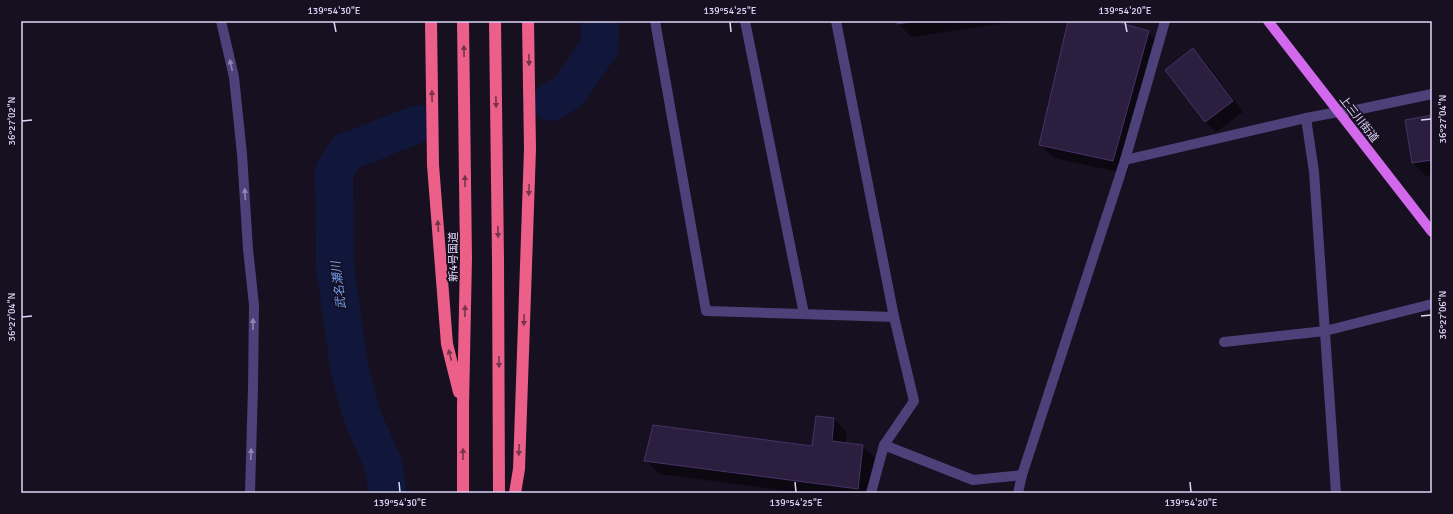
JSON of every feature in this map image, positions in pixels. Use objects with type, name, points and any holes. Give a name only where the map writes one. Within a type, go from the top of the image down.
[{"type":"highway","points":[[431,21],[433,165],[447,344],[463,406]]},
{"type":"highway","name":"新4号国道","points":[[463,21],[466,258],[463,493]]},
{"type":"highway","points":[[495,21],[499,493]]},
{"type":"highway","points":[[515,493],[519,469],[530,149],[528,21]]},
{"type":"main road","name":"上三川街道","points":[[1268,21],[1432,232]]},
{"type":"street","points":[[221,21],[234,77],[242,154],[248,249],[254,305],[250,493]]},
{"type":"street","points":[[655,21],[706,311],[894,317]]},
{"type":"street","points":[[745,21],[804,314]]},
{"type":"street","points":[[836,21],[894,317],[914,401],[884,445],[871,493]]},
{"type":"street","points":[[1018,493],[1022,475],[1125,160],[1165,21]]},
{"type":"street","points":[[1125,160],[1306,118],[1356,110],[1432,94]]},
{"type":"street","points":[[1306,118],[1314,172],[1336,493]]},
{"type":"street","points":[[1224,342],[1325,331],[1432,304]]},
{"type":"street","points":[[884,445],[973,480],[1022,475]]},
{"type":"building","points":[[897,21],[918,21],[897,24]]},
{"type":"building","points":[[1068,21],[1114,21],[1149,31],[1113,161],[1039,145]]},
{"type":"building","points":[[1193,48],[1233,101],[1205,122],[1165,70]]},
{"type":"building","points":[[1432,115],[1432,160],[1412,163],[1405,120]]},
{"type":"building","points":[[816,416],[834,418],[832,441],[863,445],[858,489],[644,461],[653,425],[812,446]]},
{"type":"waterway","name":"武名瀬川","points":[[551,102],[568,92],[599,48],[600,21]]},
{"type":"waterway","name":"武名瀬川","points":[[388,493],[383,464],[361,413],[349,367],[335,266],[334,172],[347,151],[418,124]]}]
